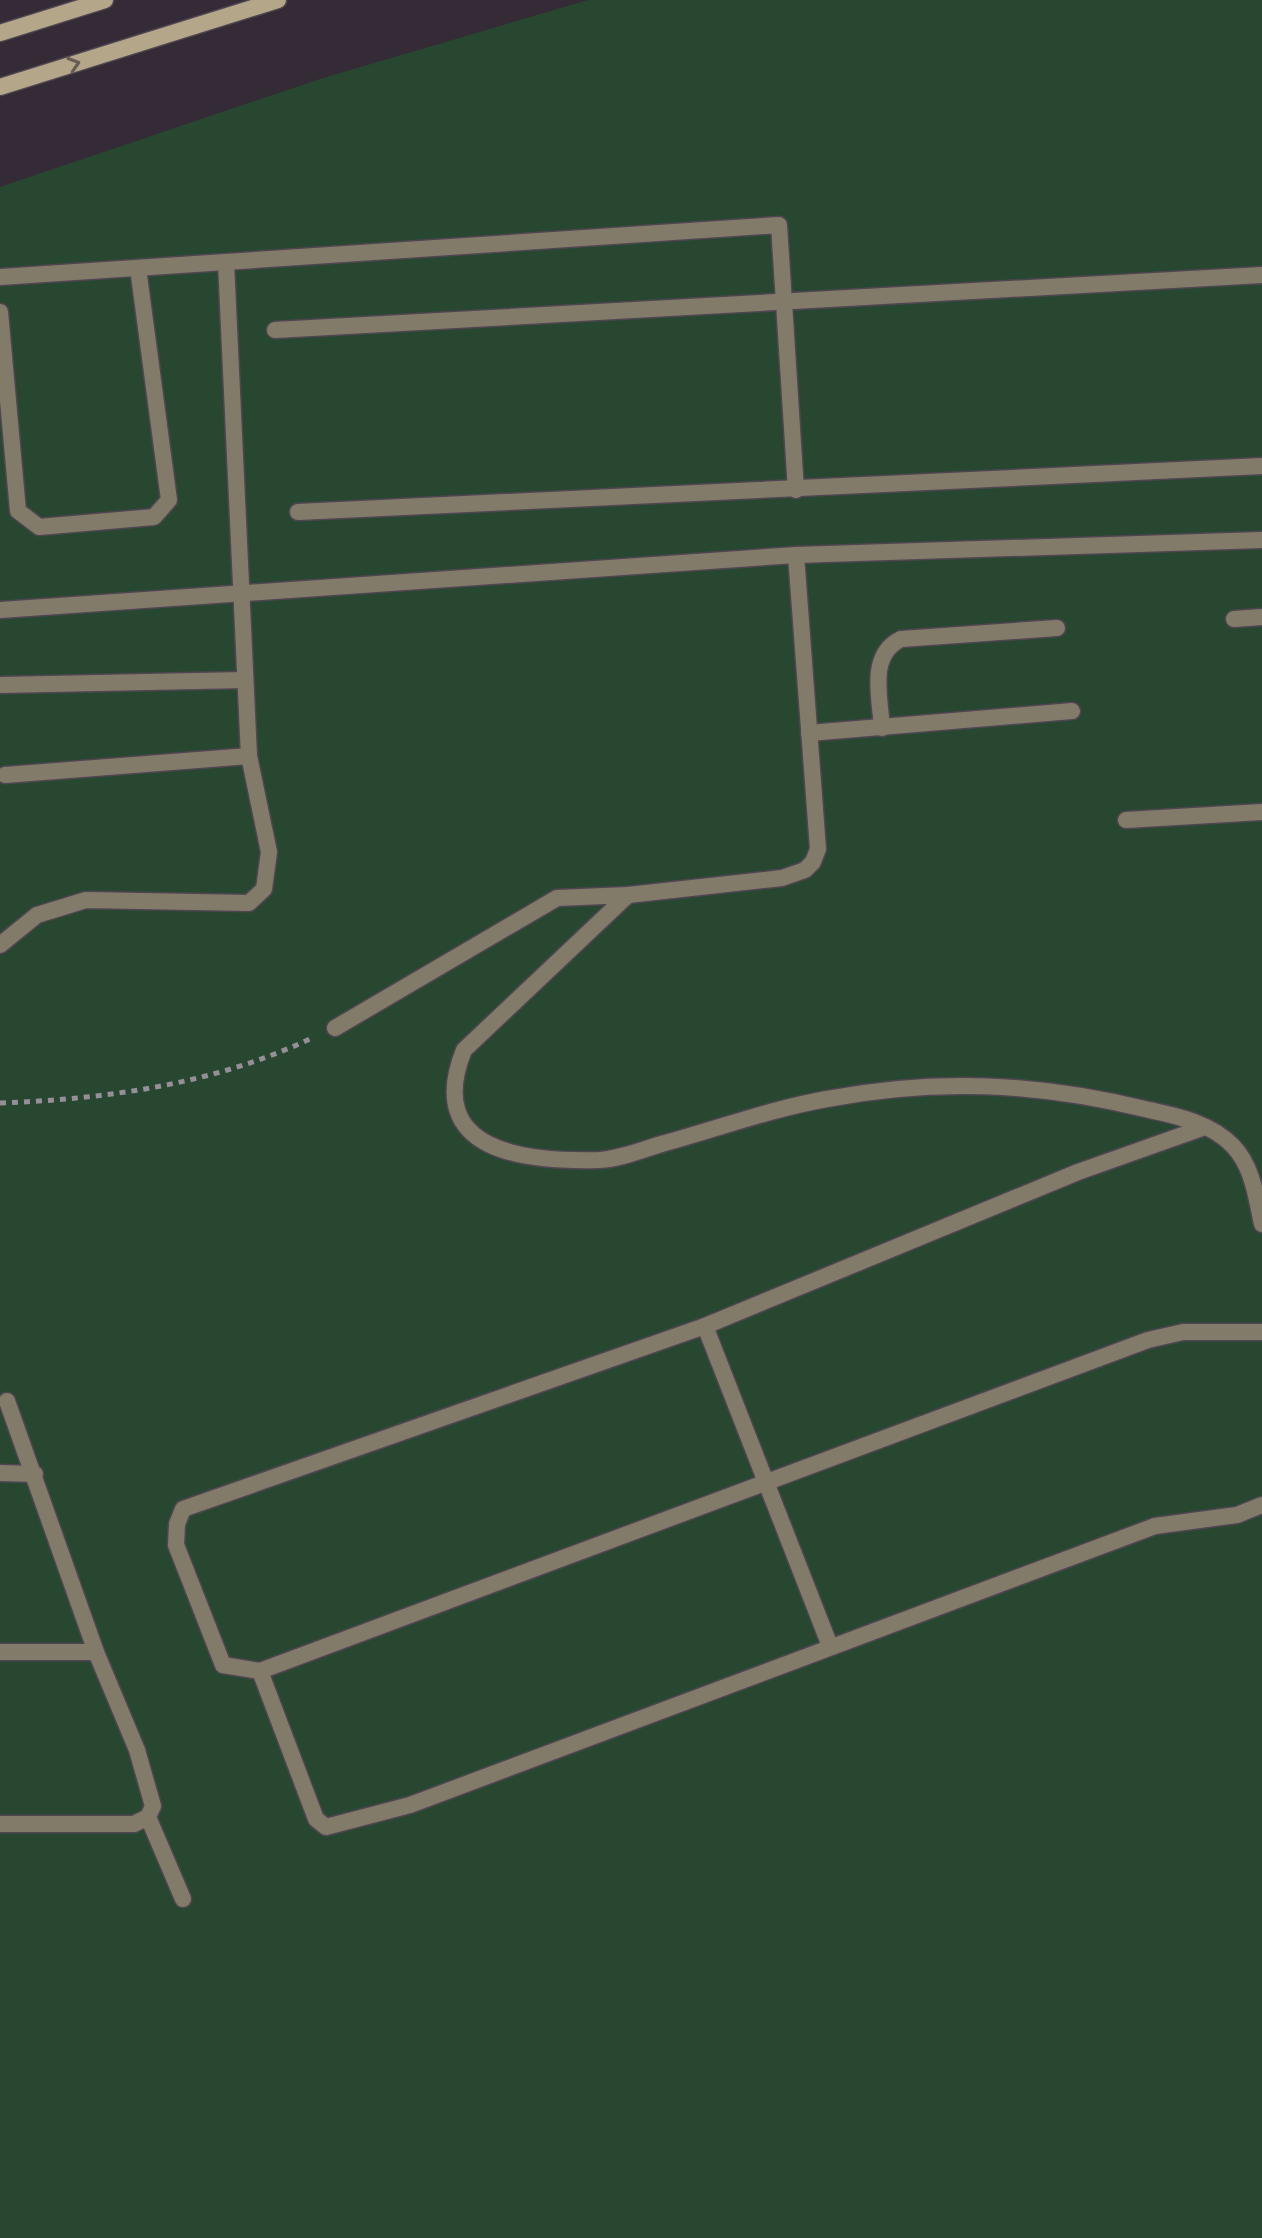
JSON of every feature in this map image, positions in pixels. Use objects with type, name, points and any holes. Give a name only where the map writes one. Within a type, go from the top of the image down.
[{"type":"main road","points":[[0,33],[105,0]]},
{"type":"main road","points":[[0,87],[278,0]]},
{"type":"street","points":[[0,277],[779,225],[796,490]]},
{"type":"street","points":[[0,945],[37,915],[86,900],[249,903],[264,889],[269,852],[249,756],[226,263]]},
{"type":"street","points":[[0,312],[18,511],[39,527],[154,517],[169,500],[138,268]]},
{"type":"street","points":[[275,330],[1262,275]]},
{"type":"street","points":[[298,512],[1262,466]]},
{"type":"street","points":[[0,610],[796,555],[1262,540]]},
{"type":"street","points":[[335,1028],[557,898],[628,895],[782,878],[805,870],[813,862],[818,849],[796,555]]},
{"type":"street","points":[[1234,619],[1262,617]]},
{"type":"street","points":[[882,728],[879,661],[887,646],[901,639],[1057,628]]},
{"type":"street","points":[[0,685],[245,680]]},
{"type":"street","points":[[809,733],[1072,711]]},
{"type":"street","points":[[5,775],[249,756]]},
{"type":"street","points":[[1126,820],[1262,812]]},
{"type":"street","points":[[628,895],[464,1050],[454,1075],[453,1094],[467,1130],[491,1148],[513,1155],[600,1160],[825,1099],[960,1083],[1075,1092],[1205,1127],[1222,1136],[1242,1159],[1252,1177],[1262,1224]]},
{"type":"street","points":[[1205,1127],[1078,1172],[705,1326],[183,1509],[177,1524],[176,1545],[223,1665],[260,1671],[766,1485],[1148,1340],[1183,1332],[1262,1332]]},
{"type":"street","points":[[705,1326],[830,1646]]},
{"type":"street","points":[[0,1824],[134,1824],[148,1817],[153,1806],[152,1795],[96,1652],[7,1401]]},
{"type":"street","points":[[0,1473],[35,1474]]},
{"type":"street","points":[[260,1671],[316,1819],[326,1827],[410,1805],[1155,1526],[1237,1515],[1262,1505]]},
{"type":"street","points":[[0,1652],[96,1652]]},
{"type":"street","points":[[148,1817],[183,1899]]},
{"type":"path","points":[[0,1103],[72,1100],[231,1072],[335,1028]]},
{"type":"green space","points":[[588,0],[1262,0],[1262,2238],[0,2238],[0,187],[320,79]]}]
